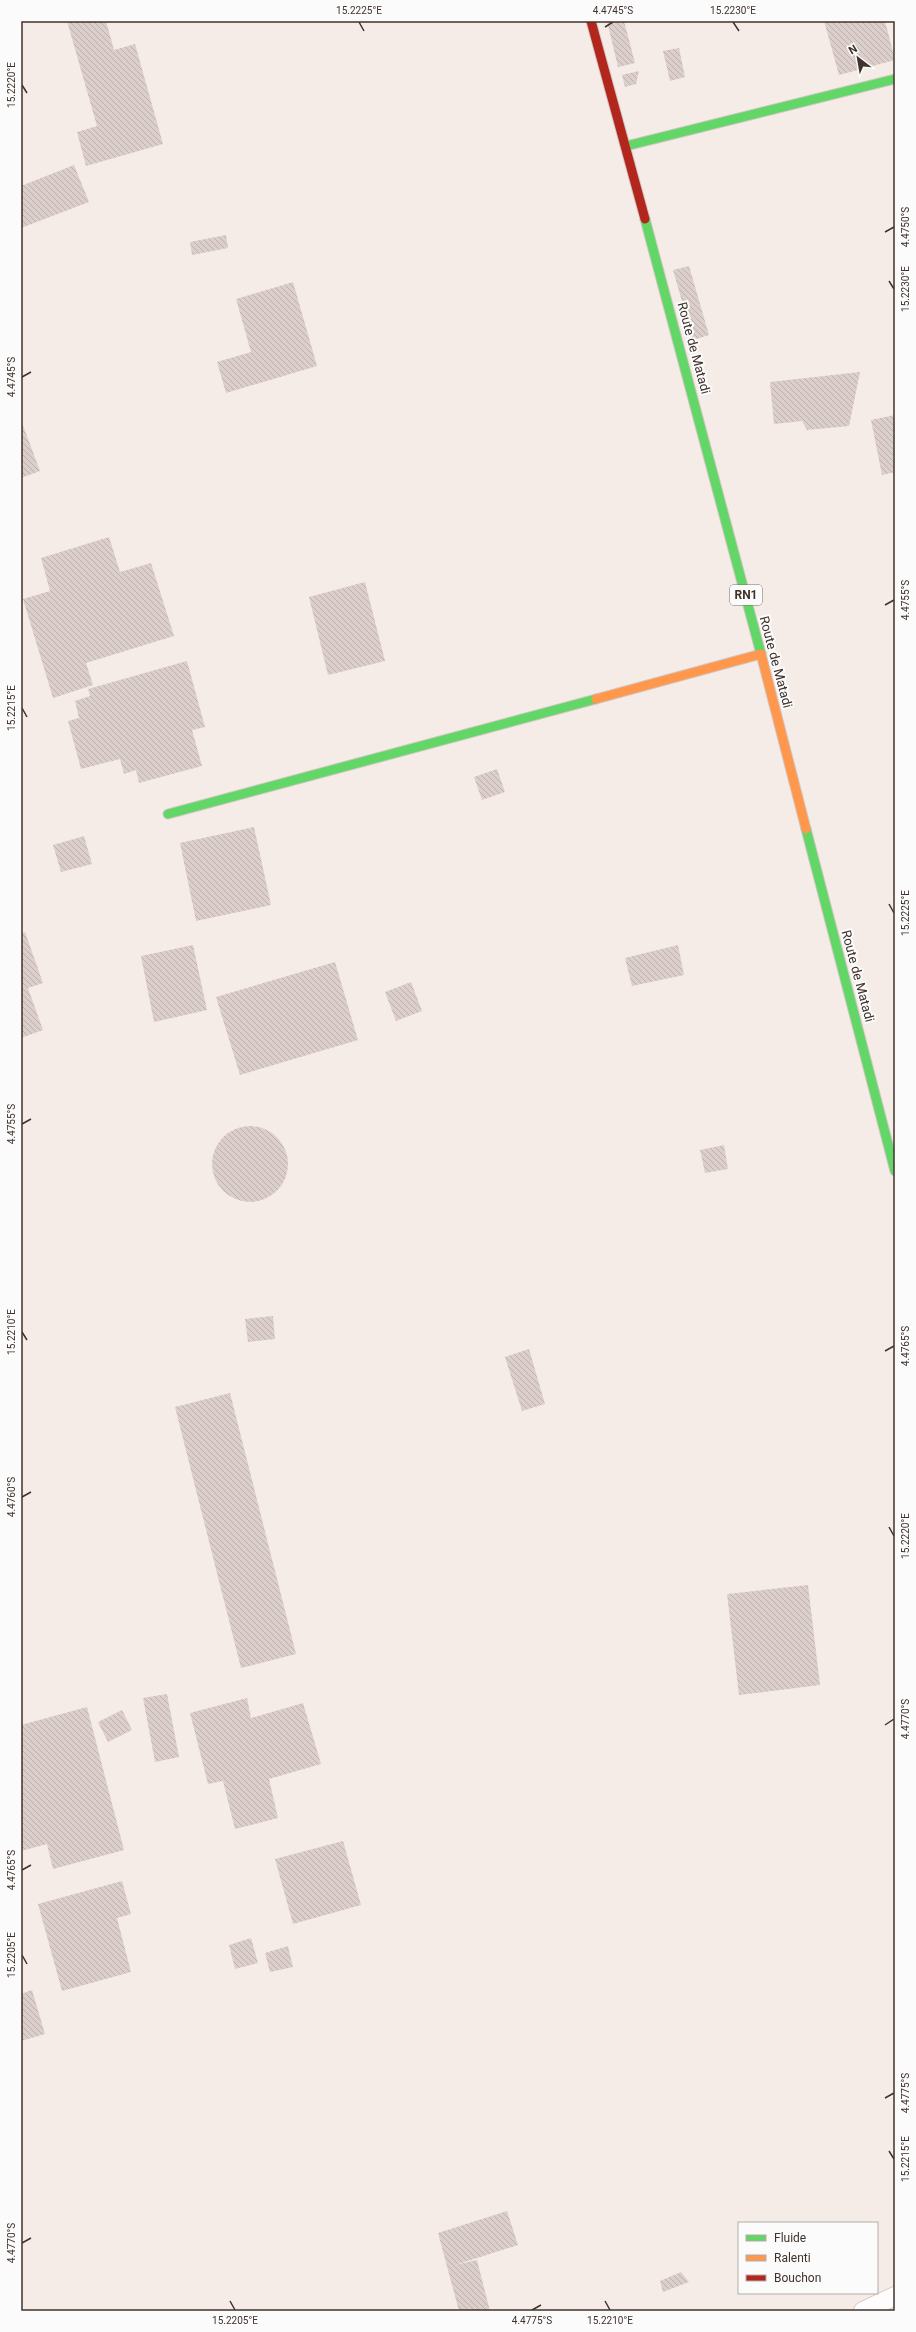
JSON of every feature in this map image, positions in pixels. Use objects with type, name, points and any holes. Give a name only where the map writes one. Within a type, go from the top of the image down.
[{"type":"main road","name":"Route de Matadi","points":[[591,21],[626,146],[761,654],[895,1172]]},
{"type":"main road","points":[[626,146],[895,79]]},
{"type":"main road","points":[[168,814],[761,654]]},
{"type":"lane","points":[[863,2311],[895,2296]]},
{"type":"building","points":[[67,21],[106,21],[114,50],[135,44],[163,144],[86,166],[77,132],[97,126]]},
{"type":"building","points":[[607,21],[624,21],[635,63],[618,67]]},
{"type":"building","points":[[824,21],[885,21],[895,60],[839,75]]},
{"type":"building","points":[[679,48],[685,77],[670,81],[663,51]]},
{"type":"building","points":[[639,71],[636,84],[625,87],[622,75]]},
{"type":"building","points":[[74,165],[89,202],[21,228],[21,186]]},
{"type":"building","points":[[226,235],[228,248],[192,255],[190,242]]},
{"type":"building","points":[[689,266],[709,335],[693,340],[673,270]]},
{"type":"building","points":[[293,282],[317,366],[226,393],[217,362],[251,352],[236,299]]},
{"type":"building","points":[[860,372],[849,426],[807,430],[802,421],[774,424],[770,382]]},
{"type":"building","points":[[895,415],[895,472],[882,475],[871,420]]},
{"type":"building","points":[[21,420],[40,471],[21,478]]},
{"type":"building","points":[[109,537],[120,572],[151,563],[174,636],[86,663],[93,685],[53,698],[23,599],[50,591],[41,558]]},
{"type":"building","points":[[365,582],[385,661],[328,675],[309,597]]},
{"type":"building","points":[[187,661],[205,727],[192,730],[202,766],[139,783],[136,770],[124,774],[120,759],[81,769],[68,721],[79,718],[75,701],[90,696],[88,689]]},
{"type":"building","points":[[497,769],[505,792],[482,800],[474,777]]},
{"type":"building","points":[[254,827],[271,905],[196,921],[180,843]]},
{"type":"building","points":[[84,836],[92,864],[61,872],[53,845]]},
{"type":"building","points":[[25,932],[43,983],[28,988],[43,1030],[21,1038],[21,934]]},
{"type":"building","points":[[193,945],[207,1010],[154,1022],[141,956]]},
{"type":"building","points":[[678,945],[684,975],[632,986],[625,958]]},
{"type":"building","points":[[335,962],[358,1040],[240,1075],[216,997]]},
{"type":"building","points":[[411,982],[422,1011],[396,1021],[385,992]]},
{"type":"building","points":[[250,1126],[265,1129],[277,1137],[285,1149],[288,1164],[285,1179],[277,1191],[265,1199],[250,1202],[235,1199],[223,1191],[215,1179],[212,1164],[215,1149],[223,1137],[235,1129]]},
{"type":"building","points":[[724,1145],[728,1169],[705,1173],[700,1150]]},
{"type":"building","points":[[273,1316],[275,1339],[248,1342],[245,1319]]},
{"type":"building","points":[[529,1349],[545,1404],[522,1411],[505,1357]]},
{"type":"building","points":[[230,1393],[296,1654],[241,1668],[175,1407]]},
{"type":"building","points":[[808,1585],[820,1685],[739,1695],[727,1594]]},
{"type":"building","points":[[167,1694],[179,1757],[155,1762],[143,1698]]},
{"type":"building","points":[[247,1698],[251,1718],[303,1703],[321,1764],[269,1779],[278,1818],[235,1829],[223,1781],[208,1784],[190,1713]]},
{"type":"building","points":[[87,1707],[124,1850],[53,1869],[47,1844],[21,1851],[21,1725]]},
{"type":"building","points":[[122,1710],[132,1730],[108,1742],[98,1722]]},
{"type":"building","points":[[343,1841],[361,1905],[293,1924],[275,1859]]},
{"type":"building","points":[[122,1881],[131,1914],[117,1918],[131,1972],[62,1991],[38,1904]]},
{"type":"building","points":[[251,1938],[258,1963],[235,1969],[229,1945]]},
{"type":"building","points":[[288,1946],[293,1967],[270,1972],[265,1953]]},
{"type":"building","points":[[32,1990],[45,2034],[21,2041],[21,1994]]},
{"type":"building","points":[[507,2211],[518,2245],[455,2265],[477,2260],[490,2311],[459,2311],[438,2233]]},
{"type":"building","points":[[681,2272],[689,2282],[663,2292],[660,2281]]},
{"type":"traffic: fast","points":[[626,146],[895,79]]},
{"type":"traffic: fast","points":[[645,219],[761,654]]},
{"type":"traffic: fast","points":[[168,814],[596,699]]},
{"type":"traffic: fast","points":[[806,829],[895,1171]]},
{"type":"traffic: slow","points":[[596,699],[761,654]]},
{"type":"traffic: slow","points":[[761,654],[806,829]]},
{"type":"traffic: jam","points":[[591,21],[645,219]]}]
